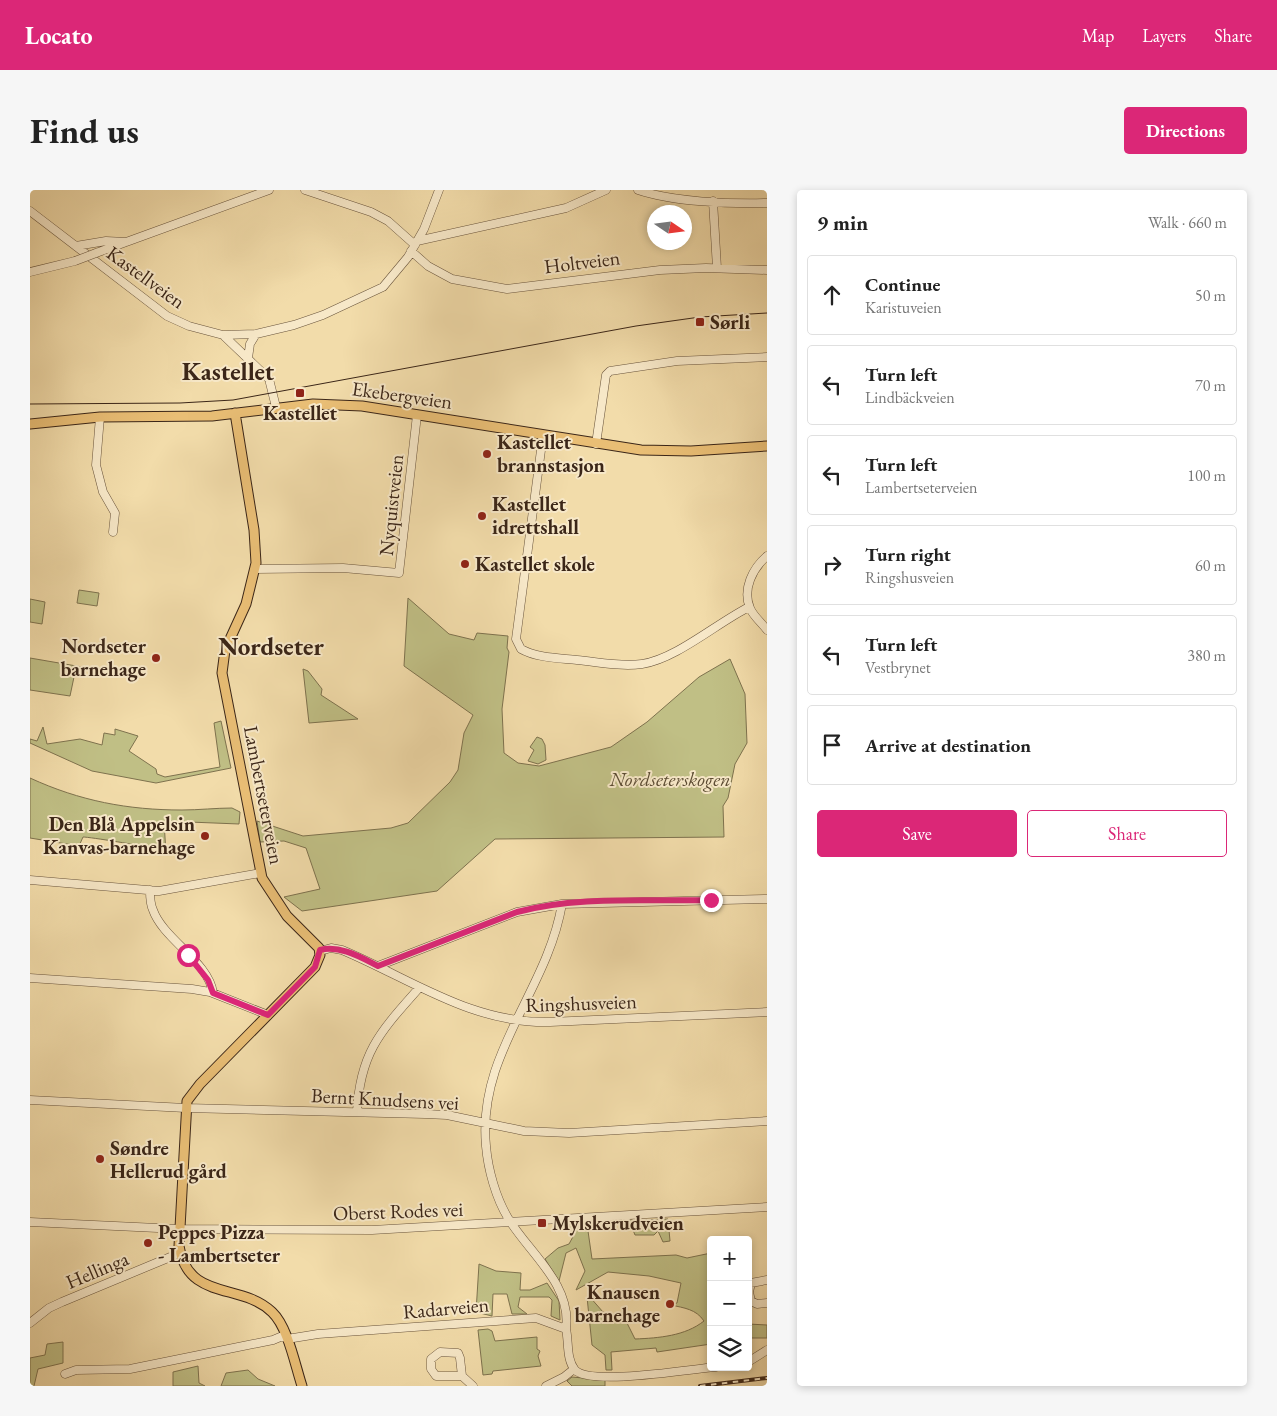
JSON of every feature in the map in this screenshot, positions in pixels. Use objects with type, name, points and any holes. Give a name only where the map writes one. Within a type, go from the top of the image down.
[{"type":"main road","name":"Ekebergveien","points":[[30,422],[100,417],[192,417],[276,407],[337,404],[641,450],[684,452],[767,446]]},
{"type":"main road","name":"Lambertseterveien","points":[[235,413],[254,530],[255,569],[246,604],[225,650],[222,673],[260,873],[278,904],[320,950]]},
{"type":"main road","points":[[302,1386],[278,1318],[266,1306],[256,1301],[208,1286],[196,1279],[186,1268],[180,1253],[179,1229],[186,1108],[196,1087],[315,967],[320,950]]},
{"type":"street","points":[[30,272],[75,261],[269,190]]},
{"type":"street","name":"Holtveien","points":[[305,190],[358,206],[376,214],[395,227],[414,246],[428,266],[452,278],[507,288],[617,274],[717,268],[767,270]]},
{"type":"street","points":[[223,335],[256,334],[323,315],[376,291],[388,283],[414,246],[439,190]]},
{"type":"street","points":[[414,246],[566,208],[606,190]]},
{"type":"street","points":[[638,190],[651,194],[713,201],[767,203]]},
{"type":"street","points":[[713,201],[717,268]]},
{"type":"street","name":"Kastellveien","points":[[30,211],[167,316],[189,326],[223,335],[268,379],[276,407]]},
{"type":"street","points":[[76,246],[106,241],[126,242]]},
{"type":"street","points":[[248,358],[250,344],[256,334]]},
{"type":"street","points":[[596,444],[606,376],[610,371],[677,361],[767,357]]},
{"type":"street","name":"Nyquistveien","points":[[255,569],[343,568],[399,573],[418,415]]},
{"type":"street","points":[[100,417],[96,465],[103,492],[115,513],[113,532]]},
{"type":"street","points":[[543,435],[516,639],[521,649],[540,655],[563,658],[630,664],[648,663],[667,655],[749,607]]},
{"type":"street","points":[[767,556],[755,568],[750,581],[749,607],[767,630]]},
{"type":"street","points":[[30,880],[170,890],[260,873]]},
{"type":"street","points":[[150,890],[151,904],[155,916],[196,964],[211,985],[213,993]]},
{"type":"street","points":[[378,966],[517,912],[562,904],[767,899]]},
{"type":"street","points":[[562,904],[553,942],[543,968],[497,1062],[489,1091],[485,1122],[491,1173],[511,1222],[562,1294],[567,1322],[566,1329],[570,1360],[574,1369],[584,1376],[598,1378],[707,1368]]},
{"type":"street","name":"Ringshusveien","points":[[320,950],[331,948],[342,950],[462,1007],[516,1021],[550,1022],[767,1012]]},
{"type":"street","points":[[30,978],[192,989],[213,993],[268,1015]]},
{"type":"street","points":[[357,1112],[360,1084],[368,1054],[382,1031],[419,988]]},
{"type":"street","name":"Bernt Knudsens vei","points":[[30,1100],[186,1108],[448,1115],[524,1131],[569,1133],[767,1121]]},
{"type":"street","name":"Oberst Rodes vei","points":[[30,1222],[179,1229],[372,1230],[767,1207]]},
{"type":"street","name":"Hellinga","points":[[30,1323],[49,1308],[180,1253]]},
{"type":"street","points":[[767,1280],[751,1283],[749,1292],[751,1301],[761,1304],[767,1303]]},
{"type":"street","name":"Radarveien","points":[[65,1374],[76,1370],[130,1369],[286,1337],[318,1334],[518,1318],[546,1320],[566,1329]]},
{"type":"street","points":[[752,1359],[767,1350]]},
{"type":"street","points":[[462,1376],[436,1376],[431,1369],[430,1359],[440,1352],[458,1353],[462,1376],[473,1386]]},
{"type":"street","points":[[546,1386],[564,1377],[574,1369]]},
{"type":"green space","points":[[79,590],[99,593],[97,606],[77,603]]},
{"type":"green space","name":"Nordseterskogen","points":[[408,598],[449,634],[474,640],[477,633],[508,636],[507,648],[509,652],[502,709],[504,753],[518,763],[539,766],[611,747],[647,722],[699,677],[730,659],[745,694],[747,743],[735,764],[728,798],[723,806],[724,837],[495,839],[437,891],[302,911],[284,897],[320,889],[306,848],[284,841],[260,842],[257,821],[303,836],[391,828],[408,823],[450,782],[458,770],[464,733],[473,715],[404,666]]},
{"type":"green space","points":[[30,599],[45,602],[42,624],[30,622]]},
{"type":"green space","points":[[30,658],[88,668],[74,677],[70,696],[30,690]]},
{"type":"green space","points":[[303,669],[308,671],[322,689],[321,695],[358,719],[309,723]]},
{"type":"green space","points":[[221,721],[231,768],[156,783],[92,771],[30,743],[30,739],[37,741],[43,727],[47,744],[80,739],[102,745],[104,733],[115,735],[115,729],[138,736],[129,751],[156,769],[157,774],[165,777],[220,767],[214,723]]},
{"type":"green space","points":[[537,737],[542,739],[545,745],[546,760],[538,764],[528,761],[534,750],[530,747]]},
{"type":"green space","points":[[30,778],[67,793],[123,806],[162,810],[232,808],[240,812],[239,824],[164,821],[166,854],[157,853],[145,847],[88,837],[83,837],[79,846],[30,838]]},
{"type":"green space","points":[[668,1219],[670,1241],[663,1242],[658,1231],[654,1235],[635,1235],[629,1220]]},
{"type":"green space","points":[[587,1224],[592,1259],[676,1255],[687,1258],[707,1254],[707,1345],[657,1352],[656,1348],[611,1352],[612,1370],[606,1370],[605,1355],[592,1345],[587,1297],[589,1296],[603,1312],[625,1319],[635,1339],[662,1337],[680,1333],[704,1321],[693,1311],[671,1305],[677,1303],[681,1283],[649,1276],[608,1272],[576,1290],[585,1271],[576,1248],[566,1253],[559,1281],[545,1259],[558,1248],[569,1244],[575,1233],[560,1225]]},
{"type":"green space","points":[[479,1264],[496,1271],[521,1273],[520,1290],[530,1290],[547,1283],[559,1301],[560,1320],[551,1316],[552,1300],[549,1297],[520,1297],[518,1307],[527,1314],[512,1314],[507,1294],[493,1294],[492,1316],[476,1312]]},
{"type":"green space","points":[[752,1324],[767,1325],[767,1338],[752,1338]]},
{"type":"green space","points":[[488,1329],[492,1331],[495,1341],[537,1337],[537,1349],[540,1351],[538,1356],[541,1366],[493,1371],[492,1374],[483,1375],[478,1330]]},
{"type":"green space","points":[[63,1342],[63,1363],[38,1369],[34,1386],[30,1386],[30,1358],[45,1355],[47,1344]]},
{"type":"green space","points":[[198,1366],[199,1383],[205,1386],[173,1386],[173,1372]]},
{"type":"green space","points":[[248,1370],[258,1379],[275,1386],[221,1386],[226,1373]]},
{"type":"green space","points":[[572,1377],[605,1380],[605,1386],[572,1386],[567,1381]]},
{"type":"tram line","points":[[30,404],[180,403],[233,400],[636,326],[700,317],[767,313]]},
{"type":"railway","points":[[700,1386],[767,1378]]},
{"type":"place","name":"Sørli","points":[[700,322]]},
{"type":"place","name":"Kastellet","points":[[300,393]]},
{"type":"place","name":"Kastellet brannstasjon","points":[[487,454]]},
{"type":"place","name":"Kastellet idrettshall","points":[[482,516]]},
{"type":"place","name":"Kastellet skole","points":[[465,564]]},
{"type":"place","name":"Nordseter barnehage","points":[[156,658]]},
{"type":"place","name":"Den Blå Appelsin Kanvas-barnehage","points":[[205,836]]},
{"type":"place","name":"Søndre Hellerud gård","points":[[100,1159]]},
{"type":"place","name":"Mylskerudveien","points":[[542,1223]]},
{"type":"place","name":"Peppes Pizza - Lambertseter","points":[[148,1243]]},
{"type":"place","name":"Knausen barnehage","points":[[670,1304]]},
{"type":"district","name":"Kastellet","points":[[228,371]]},
{"type":"district","name":"Nordseter","points":[[271,646]]},
{"type":"route","points":[[188,955],[208,980],[213,993],[268,1015],[315,967],[320,958],[320,950],[328,948],[342,950],[378,966],[517,912],[539,906],[592,902],[711,900]]}]
